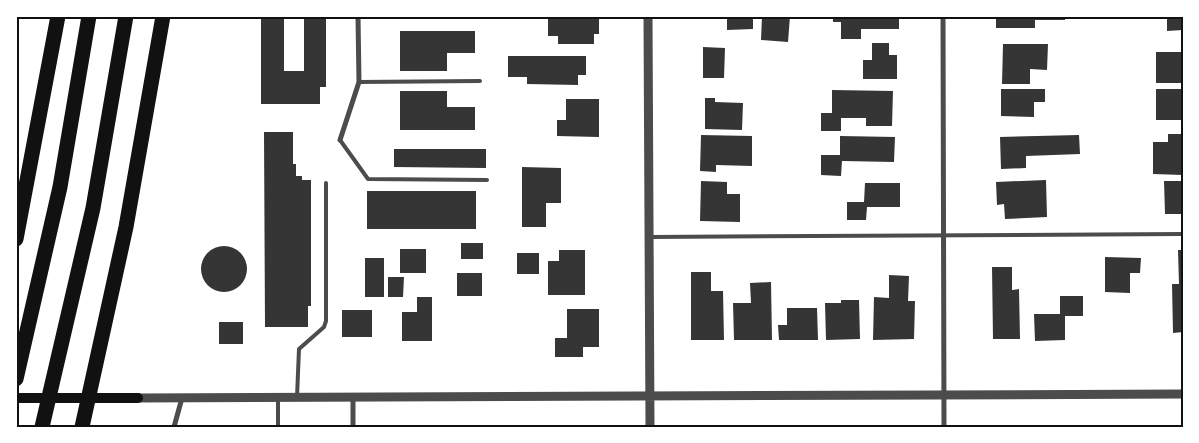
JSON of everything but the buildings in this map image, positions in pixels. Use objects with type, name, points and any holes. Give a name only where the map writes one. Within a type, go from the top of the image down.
[{"type":"highway","points":[[16,239],[58,16]]},
{"type":"highway","points":[[16,379],[60,187],[89,16]]},
{"type":"highway","points":[[42,427],[93,208],[126,16]]},
{"type":"highway","points":[[82,427],[126,227],[163,16]]},
{"type":"main road","points":[[16,398],[138,398]]},
{"type":"street","points":[[340,140],[359,82],[358,16]]},
{"type":"street","points":[[648,16],[650,427]]},
{"type":"street","points":[[943,16],[944,427]]},
{"type":"street","points":[[138,398],[1183,394]]},
{"type":"street","points":[[353,396],[353,427]]},
{"type":"street","points":[[174,427],[182,397]]},
{"type":"lane","points":[[359,82],[480,81]]},
{"type":"lane","points":[[340,140],[368,179],[487,180]]},
{"type":"lane","points":[[297,397],[299,349],[324,327],[326,321],[326,183]]},
{"type":"lane","points":[[650,237],[1183,234]]},
{"type":"lane","points":[[278,397],[278,427]]}]
